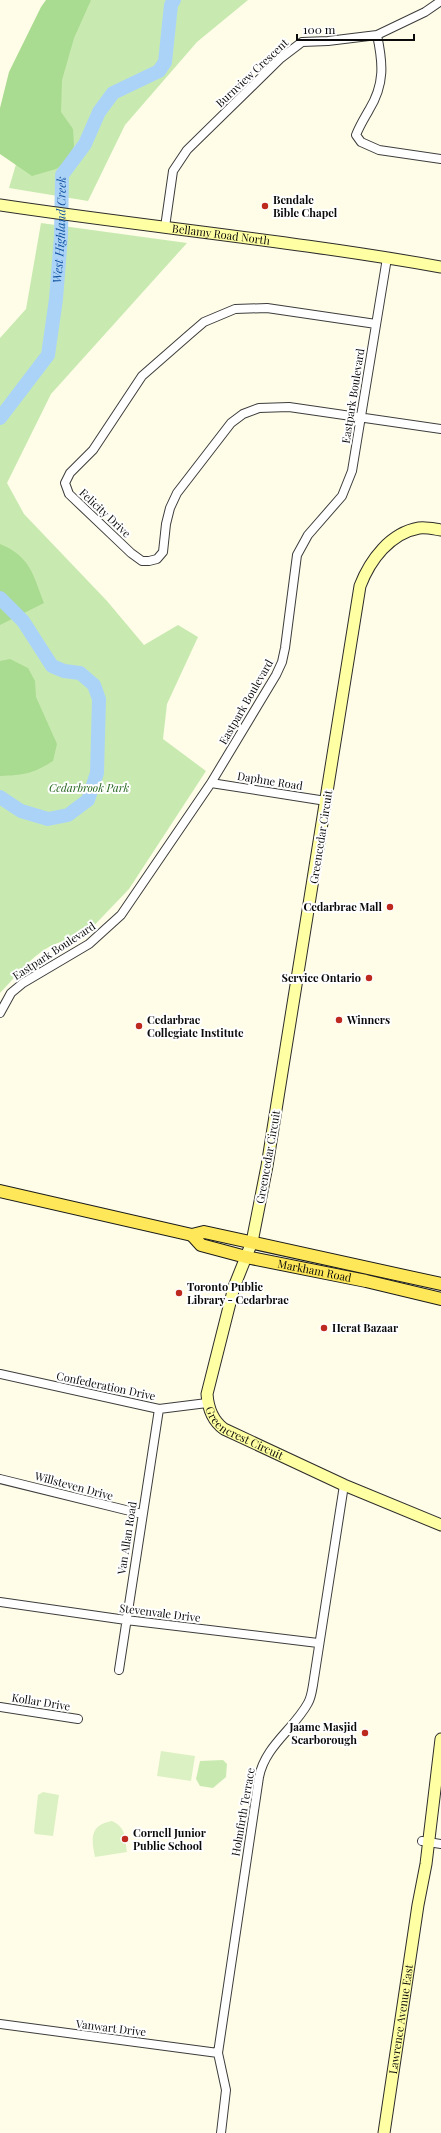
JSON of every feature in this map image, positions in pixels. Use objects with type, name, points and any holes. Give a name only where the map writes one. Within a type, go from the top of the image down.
[{"type":"main road","name":"Markham Road","points":[[0,1191],[192,1236],[204,1232],[441,1284]]},
{"type":"main road","name":"Markham Road","points":[[192,1236],[201,1245],[246,1257],[366,1281],[441,1299]]},
{"type":"street","name":"Burnview Crescent","points":[[165,227],[173,171],[187,150],[281,58],[302,42],[328,41],[377,35],[425,12],[441,1]]},
{"type":"street","points":[[377,35],[383,64],[379,89],[369,110],[361,122],[356,135],[361,142],[379,150],[441,159]]},
{"type":"street","name":"Bellamy Road North","points":[[0,205],[387,258],[441,267]]},
{"type":"street","name":"Eastpark Boulevard","points":[[0,1013],[11,993],[23,982],[89,944],[120,915],[211,782],[276,675],[282,662],[285,648],[297,555],[308,534],[342,496],[352,471],[387,258]]},
{"type":"street","name":"Felicity Drive","points":[[361,418],[289,407],[259,408],[244,414],[231,423],[177,493],[170,508],[166,524],[163,552],[157,559],[149,561],[142,561],[131,553],[75,502],[66,489],[66,483],[70,473],[93,450],[142,376],[204,322],[235,309],[267,308],[376,324]]},
{"type":"street","points":[[361,418],[441,429]]},
{"type":"street","name":"Greencedar Circuit","points":[[252,1242],[278,1105],[354,615],[365,574],[379,552],[400,534],[420,527],[441,530]]},
{"type":"street","name":"Daphne Road","points":[[211,782],[326,801]]},
{"type":"street","name":"Greencrest Circuit","points":[[252,1242],[234,1287],[208,1386],[208,1403],[215,1420],[224,1429],[344,1486],[441,1525]]},
{"type":"street","name":"Confederation Drive","points":[[0,1374],[159,1409],[208,1403]]},
{"type":"street","name":"Van Allan Road","points":[[119,1670],[159,1409]]},
{"type":"street","name":"Willsteven Drive","points":[[0,1479],[142,1514]]},
{"type":"street","name":"Holmfirth Terrace","points":[[221,2133],[226,2090],[218,2053],[227,1982],[261,1768],[270,1751],[309,1701],[313,1685],[318,1643],[344,1486]]},
{"type":"street","name":"Stevenvale Drive","points":[[0,1602],[126,1620],[318,1643]]},
{"type":"street","name":"Kollar Drive","points":[[0,1707],[78,1719]]},
{"type":"street","name":"Lawrence Avenue East","points":[[384,2133],[441,1739]]},
{"type":"street","points":[[425,1842],[441,1844]]},
{"type":"street","name":"Vanwart Drive","points":[[0,2024],[218,2053]]},
{"type":"green space","points":[[46,0],[91,0],[74,38],[62,80],[61,112],[73,129],[74,146],[68,161],[56,169],[32,176],[0,154],[0,108],[9,72],[41,7]]},
{"type":"green space","points":[[66,0],[248,0],[197,42],[125,125],[88,201],[9,188]]},
{"type":"green space","name":"Cedarbrook Park","points":[[41,223],[187,243],[51,394],[7,483],[24,514],[107,601],[144,645],[178,625],[198,637],[167,704],[163,739],[206,771],[129,889],[83,937],[68,940],[45,949],[27,964],[0,993],[0,338],[26,309]]},
{"type":"green space","points":[[0,544],[10,549],[25,561],[30,568],[44,603],[0,625]]},
{"type":"green space","points":[[10,659],[28,668],[35,681],[36,697],[57,744],[53,761],[46,765],[28,773],[0,776],[0,661]]},
{"type":"green space","points":[[161,1751],[195,1756],[191,1781],[157,1776]]},
{"type":"green space","points":[[223,1760],[227,1764],[226,1777],[213,1788],[200,1786],[196,1779],[200,1761]]},
{"type":"green space","points":[[43,1792],[59,1795],[53,1836],[35,1834],[34,1831],[38,1795]]},
{"type":"green space","points":[[112,1821],[120,1826],[124,1834],[127,1852],[95,1857],[93,1844],[94,1833],[100,1826]]},
{"type":"waterway","name":"West Highland Creek","points":[[0,418],[48,355],[56,299],[61,236],[62,175],[85,144],[99,112],[113,93],[159,71],[165,62],[171,5],[174,0]]},
{"type":"waterway","name":"West Highland Creek","points":[[0,598],[23,621],[52,666],[64,671],[80,673],[94,685],[99,699],[97,773],[88,800],[68,815],[48,819],[21,811],[0,797]]},
{"type":"place","name":"Bendale Bible Chapel","points":[[265,206]]},
{"type":"place","name":"Cedarbrae Mall","points":[[390,907]]},
{"type":"place","name":"Service Ontario","points":[[369,978]]},
{"type":"place","name":"Winners","points":[[339,1020]]},
{"type":"place","name":"Cedarbrae Collegiate Institute","points":[[139,1026]]},
{"type":"place","name":"Toronto Public Library - Cedarbrae","points":[[179,1293]]},
{"type":"place","name":"Herat Bazaar","points":[[324,1328]]},
{"type":"place","name":"Jaame Masjid Scarborough","points":[[365,1733]]},
{"type":"place","name":"Cornell Junior Public School","points":[[125,1839]]}]
